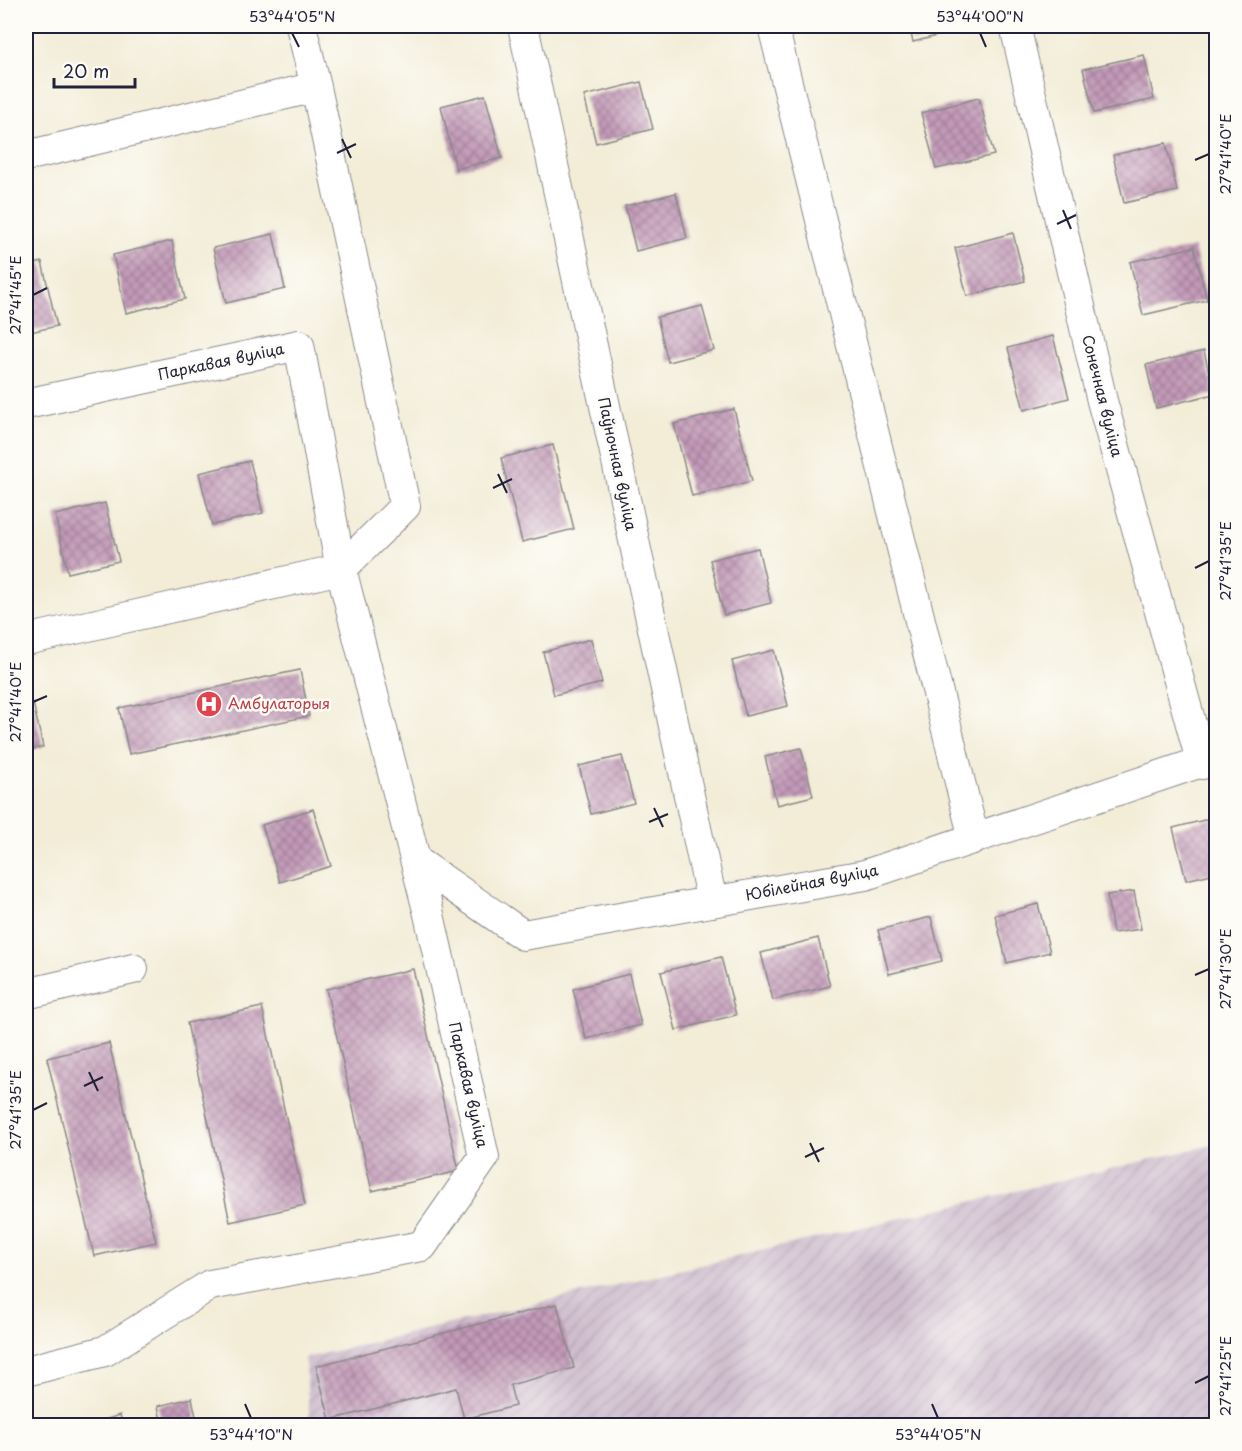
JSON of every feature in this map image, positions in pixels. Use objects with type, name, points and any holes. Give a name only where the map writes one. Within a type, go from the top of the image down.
[{"type":"street","points":[[26,640],[341,569],[405,506],[302,26]]},
{"type":"street","name":"Паўночная вуліца","points":[[523,26],[712,902]]},
{"type":"street","points":[[773,26],[974,839]]},
{"type":"street","name":"Сонечная вуліца","points":[[1015,26],[1102,401],[1209,761]]},
{"type":"street","points":[[26,156],[316,87]]},
{"type":"street","name":"Паркавая вуліца","points":[[26,404],[300,345],[341,569],[416,861],[484,1157],[422,1246],[379,1252],[210,1285],[105,1351],[26,1371]]},
{"type":"street","name":"Юбілейная вуліца","points":[[416,861],[523,935],[865,875],[1209,761]]},
{"type":"street","points":[[26,994],[133,969]]},
{"type":"shaded area","points":[[1216,1144],[1216,1425],[310,1425],[305,1358]]},
{"type":"building","points":[[909,26],[975,26],[913,42]]},
{"type":"building","points":[[1144,55],[1154,99],[1094,113],[1083,69]]},
{"type":"building","points":[[641,82],[653,129],[596,143],[584,96]]},
{"type":"building","points":[[485,95],[502,158],[456,169],[441,106]]},
{"type":"building","points":[[979,98],[994,155],[936,169],[921,113]]},
{"type":"building","points":[[1166,143],[1177,191],[1124,203],[1113,155]]},
{"type":"building","points":[[676,193],[687,238],[636,251],[625,206]]},
{"type":"building","points":[[1013,233],[1025,281],[967,296],[955,248]]},
{"type":"building","points":[[273,234],[285,289],[226,303],[213,248]]},
{"type":"building","points":[[172,241],[185,299],[126,313],[113,255]]},
{"type":"building","points":[[1194,247],[1207,300],[1143,315],[1130,262]]},
{"type":"building","points":[[42,262],[57,326],[26,333],[26,266]]},
{"type":"building","points":[[702,306],[714,350],[668,362],[657,317]]},
{"type":"building","points":[[1053,336],[1069,398],[1024,410],[1008,348]]},
{"type":"building","points":[[1204,351],[1214,394],[1156,408],[1146,365]]},
{"type":"building","points":[[734,409],[752,481],[692,496],[674,424]]},
{"type":"building","points":[[553,445],[574,529],[522,542],[501,458]]},
{"type":"building","points":[[250,461],[263,513],[212,525],[199,473]]},
{"type":"building","points":[[105,503],[119,561],[68,573],[55,515]]},
{"type":"building","points":[[758,548],[771,603],[724,615],[710,560]]},
{"type":"building","points":[[591,639],[602,683],[554,695],[543,652]]},
{"type":"building","points":[[774,650],[788,706],[746,716],[732,661]]},
{"type":"building","points":[[300,670],[309,716],[129,754],[119,708]]},
{"type":"building","points":[[33,703],[43,747],[26,751],[26,705]]},
{"type":"building","points":[[801,748],[813,796],[777,805],[765,757]]},
{"type":"building","points":[[622,756],[634,803],[591,814],[579,766]]},
{"type":"building","points":[[313,809],[331,866],[280,882],[262,825]]},
{"type":"building","points":[[1216,817],[1216,873],[1186,880],[1173,828]]},
{"type":"building","points":[[1134,891],[1141,929],[1113,933],[1107,895]]},
{"type":"building","points":[[1038,904],[1050,952],[1007,963],[995,915]]},
{"type":"building","points":[[931,917],[942,961],[889,974],[878,930]]},
{"type":"building","points":[[818,938],[830,986],[773,1000],[761,953]]},
{"type":"building","points":[[721,957],[736,1015],[676,1030],[661,972]]},
{"type":"building","points":[[413,969],[459,1171],[372,1191],[326,989]]},
{"type":"building","points":[[629,974],[641,1025],[586,1039],[573,989]]},
{"type":"building","points":[[262,1007],[305,1205],[230,1222],[187,1023]]},
{"type":"building","points":[[109,1043],[156,1242],[94,1256],[47,1058]]},
{"type":"building","points":[[557,1304],[574,1368],[510,1385],[515,1406],[464,1419],[456,1388],[330,1420],[316,1366]]},
{"type":"building","points":[[192,1398],[198,1426],[162,1426],[158,1406]]},
{"type":"building","points":[[120,1415],[123,1426],[88,1426],[88,1425]]},
{"type":"place","name":"Амбулаторыя","points":[[209,704]]}]
